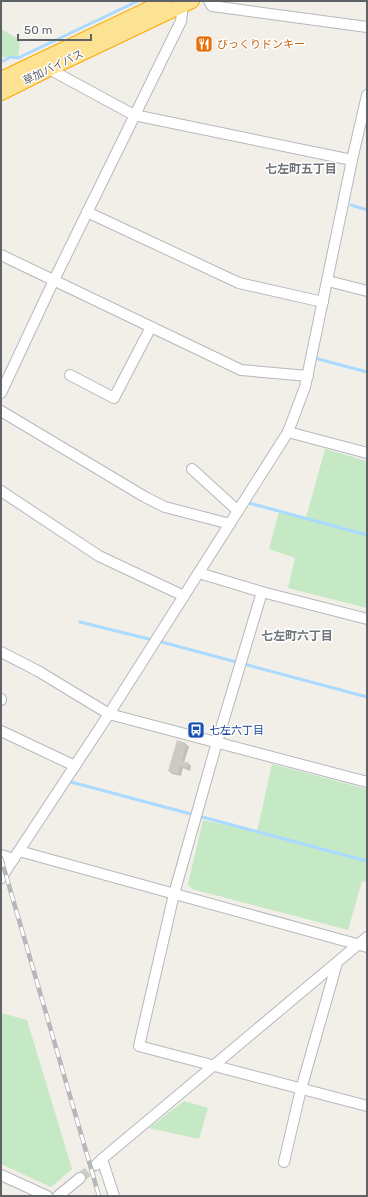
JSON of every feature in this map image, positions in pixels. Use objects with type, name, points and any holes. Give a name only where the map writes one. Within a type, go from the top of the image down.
[{"type":"highway","name":"草加バイパス","points":[[1,79],[164,1]]},
{"type":"highway","name":"草加バイパス","points":[[1,93],[49,68],[187,3]]},
{"type":"street","points":[[209,1],[212,6],[367,27]]},
{"type":"street","points":[[1,393],[54,280],[181,21],[187,3]]},
{"type":"street","points":[[49,68],[134,115],[352,160]]},
{"type":"street","points":[[1,878],[109,714],[288,432],[306,387],[352,160],[363,126],[367,95]]},
{"type":"street","points":[[87,212],[239,283],[323,302]]},
{"type":"street","points":[[1,255],[241,370],[308,376]]},
{"type":"street","points":[[328,281],[367,291]]},
{"type":"street","points":[[70,375],[114,398],[151,327]]},
{"type":"street","points":[[1,411],[145,497],[165,507],[230,524]]},
{"type":"street","points":[[288,432],[367,453]]},
{"type":"street","points":[[192,469],[238,511]]},
{"type":"street","points":[[1,491],[99,556],[184,596]]},
{"type":"street","points":[[199,573],[262,592],[367,620]]},
{"type":"street","points":[[262,592],[217,742],[174,894],[139,1046],[367,1106]]},
{"type":"street","points":[[1,652],[38,671],[109,714],[367,782]]},
{"type":"street","points":[[1,732],[75,766]]},
{"type":"street","points":[[1,855],[16,855],[174,894],[363,946]]},
{"type":"street","points":[[114,1196],[99,1162],[337,962],[363,946],[367,937]]},
{"type":"street","points":[[284,1162],[301,1089],[337,962]]},
{"type":"street","points":[[1,1175],[47,1196]]},
{"type":"street","points":[[58,1196],[80,1178]]},
{"type":"green space","points":[[1,29],[20,40],[18,58],[1,57]]},
{"type":"green space","points":[[325,449],[367,461],[367,608],[288,588],[295,558],[269,549],[279,512],[306,518]]},
{"type":"green space","points":[[272,764],[367,789],[367,882],[362,881],[348,930],[192,889],[188,884],[203,820],[257,832]]},
{"type":"green space","points":[[1,1013],[27,1020],[72,1169],[51,1187],[1,1164]]},
{"type":"green space","points":[[184,1101],[208,1108],[199,1139],[149,1128]]},
{"type":"building","points":[[177,740],[186,743],[182,761],[189,763],[187,768],[180,766],[178,774],[168,771]]},
{"type":"waterway","points":[[1,62],[11,57],[18,58],[138,1]]},
{"type":"waterway","points":[[351,205],[367,210]]},
{"type":"waterway","points":[[318,359],[367,372]]},
{"type":"waterway","points":[[249,503],[367,535]]},
{"type":"waterway","points":[[80,622],[153,640]]},
{"type":"waterway","points":[[158,641],[367,697]]},
{"type":"waterway","points":[[71,782],[367,861]]},
{"type":"tunnel","points":[[80,1178],[96,1165]]},
{"type":"railway","points":[[1,858],[99,1196]]},
{"type":"place","name":"びっくりドンキー","points":[[204,44]]},
{"type":"place","name":"七左六丁目","points":[[196,730]]},
{"type":"district","name":"七左町五丁目","points":[[301,169]]},
{"type":"district","name":"七左町六丁目","points":[[297,636]]}]
